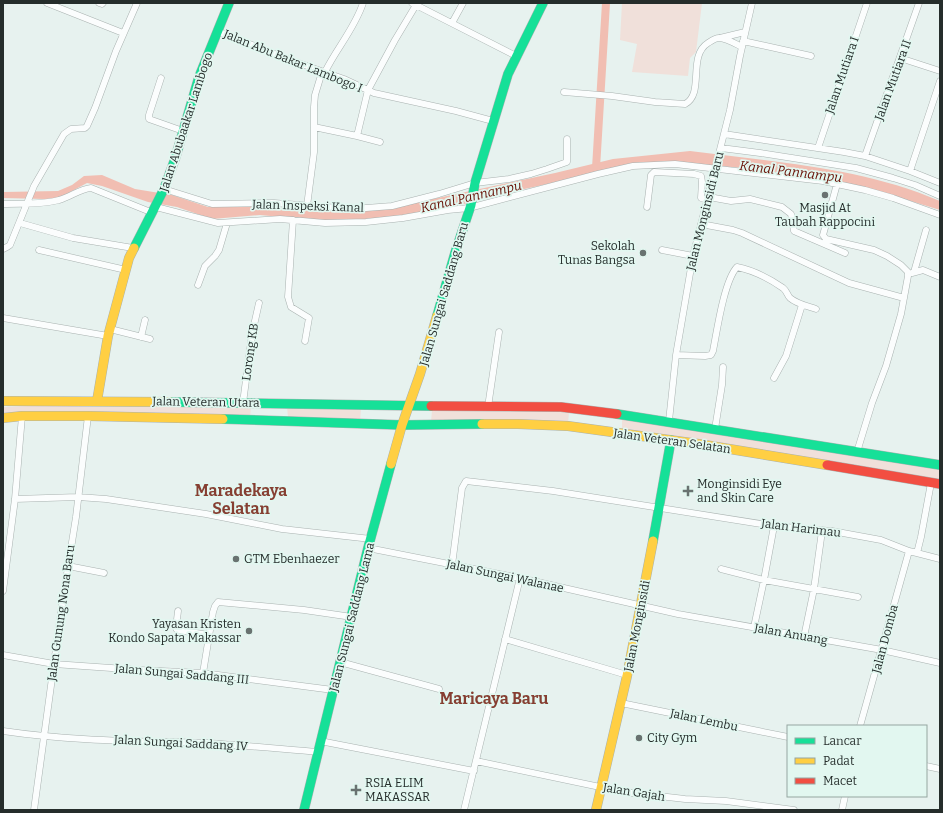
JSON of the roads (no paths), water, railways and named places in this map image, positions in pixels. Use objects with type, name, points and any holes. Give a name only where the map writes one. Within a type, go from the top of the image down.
[{"type":"main road","name":"Jalan Abubaakar Lambogo","points":[[97,401],[109,333],[133,248],[164,191],[177,155],[199,77],[229,3]]},
{"type":"main road","name":"Jalan Sungai Saddang Baru","points":[[402,425],[410,406],[420,374],[508,74],[544,3]]},
{"type":"main road","name":"Jalan Veteran Utara","points":[[3,401],[277,403],[410,406]]},
{"type":"main road","points":[[260,403],[260,420]]},
{"type":"main road","points":[[277,403],[277,420]]},
{"type":"main road","name":"Jalan Veteran Selatan","points":[[410,406],[561,407],[593,410],[669,420],[940,465]]},
{"type":"main road","points":[[591,428],[593,410]]},
{"type":"main road","name":"Jalan Veteran Utara","points":[[3,418],[22,416],[88,416],[277,420],[402,425]]},
{"type":"main road","name":"Jalan Veteran Selatan","points":[[402,425],[518,424],[591,428],[936,483]]},
{"type":"main road","name":"Jalan Sungai Saddang Lama","points":[[304,810],[368,548],[402,425]]},
{"type":"main road","name":"Jalan Monginsidi","points":[[596,810],[621,703],[641,606],[668,466],[671,440]]},
{"type":"street","points":[[47,3],[123,33]]},
{"type":"street","points":[[99,3],[103,3]]},
{"type":"street","points":[[3,249],[10,245],[34,186],[64,134],[69,130],[85,128],[87,126],[123,33],[137,3]]},
{"type":"street","points":[[307,206],[314,157],[315,95],[323,72],[358,17],[363,3]]},
{"type":"street","points":[[452,23],[463,3]]},
{"type":"street","name":"Jalan Monginsidi Baru","points":[[669,420],[676,356],[693,256],[721,149],[752,3]]},
{"type":"street","name":"Jalan Mutiara I","points":[[818,148],[867,3]]},
{"type":"street","name":"Jalan Mutiara II","points":[[865,156],[919,3]]},
{"type":"street","points":[[357,136],[368,90],[414,4],[516,56]]},
{"type":"street","name":"Jalan Abu Bakar Lambogo I","points":[[217,31],[350,81],[368,90],[387,96],[456,111],[493,121]]},
{"type":"street","points":[[564,92],[612,96],[682,105],[687,103],[693,96],[698,55],[703,46],[713,40],[745,32]]},
{"type":"street","points":[[720,38],[743,44],[811,56]]},
{"type":"street","points":[[900,58],[940,71]]},
{"type":"street","points":[[161,78],[149,119],[183,131]]},
{"type":"street","points":[[910,171],[940,81]]},
{"type":"street","points":[[314,128],[380,142]]},
{"type":"street","points":[[724,134],[865,156],[940,183]]},
{"type":"street","name":"Jalan Inspeksi Kanal","points":[[164,191],[212,204],[261,202],[353,209],[392,206],[475,185],[509,179],[565,163],[568,160],[567,139]]},
{"type":"street","points":[[721,149],[760,153],[874,172],[915,185],[940,196]]},
{"type":"street","points":[[3,204],[28,201],[61,200],[84,189],[91,188],[155,208],[209,222],[227,223],[258,220],[293,220],[325,223],[366,222],[403,218],[470,207],[633,166],[675,164],[809,179],[837,184],[893,198],[940,215]]},
{"type":"street","points":[[647,207],[651,175],[654,172],[694,174],[701,176],[701,198],[717,198],[731,201],[750,199],[782,207],[791,214],[794,231],[845,253]]},
{"type":"street","points":[[837,184],[822,235],[826,239],[874,250],[901,265],[908,272],[901,314],[886,366],[872,403],[857,452]]},
{"type":"street","points":[[293,220],[288,297],[291,307],[309,318],[305,341]]},
{"type":"street","points":[[20,222],[73,238],[133,248]]},
{"type":"street","points":[[198,285],[205,266],[219,250],[227,223]]},
{"type":"street","points":[[701,224],[742,233],[849,283],[904,298]]},
{"type":"street","points":[[914,272],[926,230]]},
{"type":"street","points":[[39,250],[126,270]]},
{"type":"street","points":[[662,250],[693,256]]},
{"type":"street","points":[[676,356],[711,355],[726,292],[732,274],[737,267],[751,272],[784,289],[791,299],[802,305],[816,309]]},
{"type":"street","points":[[908,276],[914,272],[925,270],[940,277]]},
{"type":"street","name":"Lorong KB","points":[[243,403],[252,334],[259,303]]},
{"type":"street","points":[[774,378],[786,356],[802,305]]},
{"type":"street","points":[[3,318],[150,339]]},
{"type":"street","points":[[141,337],[145,320]]},
{"type":"street","points":[[488,407],[499,332]]},
{"type":"street","points":[[716,429],[723,367]]},
{"type":"street","points":[[3,591],[15,499],[22,416]]},
{"type":"street","name":"Jalan Gunung Nona Baru","points":[[34,810],[88,416]]},
{"type":"street","name":"Jalan Harimau","points":[[452,565],[462,488],[466,481],[553,491],[774,526],[838,532],[880,540],[909,551],[940,559]]},
{"type":"street","points":[[917,553],[936,483]]},
{"type":"street","points":[[15,499],[78,497],[106,500],[182,510],[282,529],[371,539]]},
{"type":"street","points":[[754,627],[774,526]]},
{"type":"street","points":[[804,637],[814,589],[822,531]]},
{"type":"street","name":"Jalan Sungai Walanae","points":[[368,548],[520,578],[641,606]]},
{"type":"street","name":"Jalan Domba","points":[[860,725],[909,551]]},
{"type":"street","points":[[68,566],[104,574]]},
{"type":"street","points":[[721,569],[764,580],[858,597]]},
{"type":"street","points":[[464,810],[520,578]]},
{"type":"street","points":[[203,673],[214,606],[218,602],[304,610],[352,617]]},
{"type":"street","name":"Jalan Anuang","points":[[641,606],[804,637],[882,650],[940,663]]},
{"type":"street","points":[[178,611],[177,630],[209,635]]},
{"type":"street","points":[[505,639],[627,675]]},
{"type":"street","name":"Jalan Sungai Saddang III","points":[[3,655],[54,664],[203,673],[333,690]]},
{"type":"street","points":[[340,662],[439,689]]},
{"type":"street","name":"Jalan Lembu","points":[[621,703],[787,737]]},
{"type":"street","name":"Jalan Sungai Saddang IV","points":[[3,731],[43,736],[208,744],[318,752]]},
{"type":"street","points":[[320,741],[474,771]]},
{"type":"street","name":"Jalan Gajah","points":[[476,761],[636,794],[733,802],[794,810]]},
{"type":"street","points":[[927,766],[940,769]]},
{"type":"street","points":[[842,810],[845,797]]},
{"type":"water","name":"Kanal Pannampu","points":[[690,151],[817,167],[879,180],[940,201],[940,210],[865,187],[837,184],[816,177],[745,168],[677,163],[645,163],[396,218],[325,221],[260,215],[212,219],[177,207],[148,202],[102,186],[87,183],[59,198],[3,198],[3,192],[58,191],[72,185],[84,176],[102,175],[135,189],[172,195],[208,207],[271,206],[348,212],[386,209],[613,159]]},
{"type":"waterway","points":[[596,168],[606,3]]},
{"type":"place","name":"Masjid At Taubah Rappocini","points":[[825,195]]},
{"type":"place","name":"Sekolah Tunas Bangsa","points":[[643,253]]},
{"type":"place","name":"Monginsidi Eye and Skin Care","points":[[688,491]]},
{"type":"place","name":"GTM Ebenhaezer","points":[[236,559]]},
{"type":"place","name":"Yayasan Kristen Kondo Sapata Makassar","points":[[249,631]]},
{"type":"place","name":"City Gym","points":[[639,738]]},
{"type":"place","name":"RSIA ELIM MAKASSAR","points":[[356,790]]},
{"type":"district","name":"Maradekaya Selatan","points":[[241,499]]},
{"type":"district","name":"Maricaya Baru","points":[[494,698]]}]
